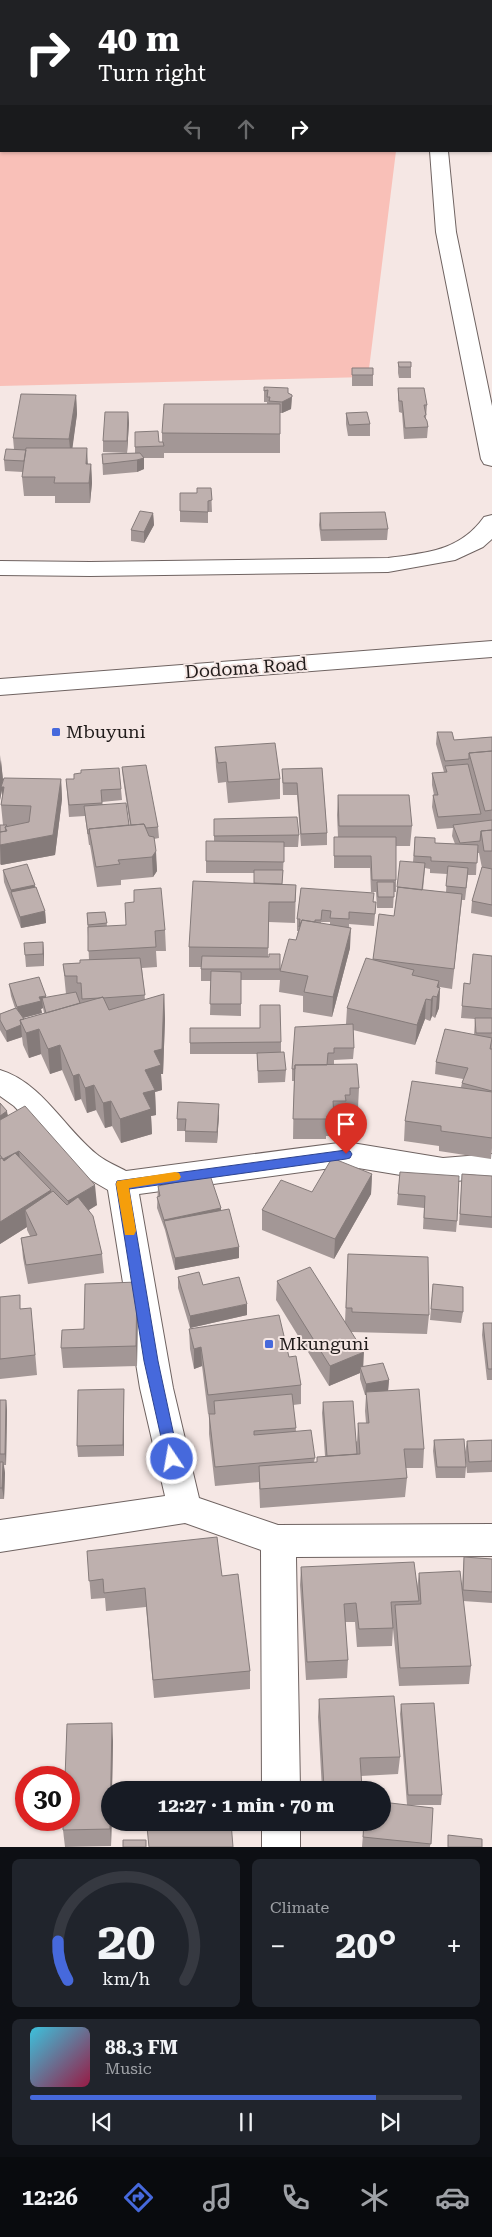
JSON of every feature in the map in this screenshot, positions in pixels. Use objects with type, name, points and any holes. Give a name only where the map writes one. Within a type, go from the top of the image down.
[{"type":"main road","points":[[439,152],[446,232],[492,459]]},
{"type":"main road","points":[[0,568],[90,570],[388,565],[429,560],[464,548],[482,536],[492,522]]},
{"type":"main road","name":"Dodoma Road","points":[[0,687],[492,649]]},
{"type":"main road","points":[[0,1081],[24,1098],[88,1164],[122,1184],[346,1154],[443,1170],[492,1166]]},
{"type":"main road","points":[[122,1184],[151,1361],[172,1459],[185,1508]]},
{"type":"main road","points":[[0,1536],[185,1508],[278,1541],[492,1540]]},
{"type":"main road","points":[[278,1541],[280,1781]]},
{"type":"main road","points":[[281,1831],[281,1847]]},
{"type":"shaded area","points":[[0,152],[396,152],[368,377],[0,386]]},
{"type":"building","points":[[398,362],[411,362],[411,367],[399,367]]},
{"type":"building","points":[[352,368],[373,368],[373,375],[352,375]]},
{"type":"building","points":[[264,387],[288,388],[288,393],[292,397],[282,402],[269,401],[270,397],[267,397],[268,390],[264,391]]},
{"type":"building","points":[[398,388],[424,388],[427,405],[424,405],[426,415],[424,416],[428,427],[405,428],[402,401],[399,401]]},
{"type":"building","points":[[21,394],[76,395],[69,439],[13,438]]},
{"type":"building","points":[[164,404],[280,404],[280,434],[162,433]]},
{"type":"building","points":[[105,412],[128,412],[127,441],[103,441]]},
{"type":"building","points":[[367,412],[370,424],[349,425],[346,413]]},
{"type":"building","points":[[158,431],[159,442],[163,442],[164,446],[135,447],[135,432]]},
{"type":"building","points":[[26,448],[87,448],[86,464],[91,464],[89,483],[54,483],[55,477],[22,477]]},
{"type":"building","points":[[6,449],[26,450],[24,461],[4,460]]},
{"type":"building","points":[[140,453],[144,458],[103,464],[102,454]]},
{"type":"building","points":[[197,488],[211,488],[212,500],[208,501],[208,512],[180,511],[180,493],[197,493]]},
{"type":"building","points":[[140,511],[153,513],[144,532],[131,530]]},
{"type":"building","points":[[385,512],[388,529],[321,530],[320,513]]},
{"type":"building","points":[[437,732],[452,732],[454,740],[492,737],[492,751],[469,753],[469,759],[445,761]]},
{"type":"building","points":[[275,743],[280,779],[228,782],[226,762],[218,763],[215,747]]},
{"type":"building","points":[[492,751],[492,810],[485,811],[469,753]]},
{"type":"building","points":[[468,764],[481,814],[438,817],[433,795],[438,795],[432,773],[447,772],[445,766]]},
{"type":"building","points":[[146,765],[158,827],[146,828],[144,824],[131,825],[122,767]]},
{"type":"building","points":[[119,768],[121,789],[101,790],[102,803],[69,805],[66,779],[74,779],[74,774],[81,773],[81,770]]},
{"type":"building","points":[[322,768],[327,833],[301,834],[297,783],[283,783],[282,769]]},
{"type":"building","points":[[4,778],[61,779],[53,835],[0,845],[0,832],[7,831],[5,827],[29,822],[31,806],[1,805],[4,787],[1,787]]},
{"type":"building","points":[[338,795],[409,795],[412,826],[339,826]]},
{"type":"building","points":[[126,803],[129,825],[89,829],[88,834],[84,806]]},
{"type":"building","points":[[297,817],[299,835],[214,836],[214,819]]},
{"type":"building","points":[[492,820],[492,830],[481,831],[480,841],[460,843],[453,825]]},
{"type":"building","points":[[144,824],[149,836],[154,837],[156,851],[152,857],[118,860],[120,864],[96,867],[89,829]]},
{"type":"building","points":[[0,825],[7,825],[5,827],[6,831],[0,832]]},
{"type":"building","points":[[492,830],[492,851],[484,851],[481,831]]},
{"type":"building","points":[[334,837],[396,837],[396,880],[372,880],[371,856],[334,856]]},
{"type":"building","points":[[415,837],[435,838],[435,843],[478,845],[477,863],[431,861],[431,857],[414,856]]},
{"type":"building","points":[[206,841],[284,842],[284,862],[206,861]]},
{"type":"building","points":[[400,861],[425,863],[422,890],[397,887]]},
{"type":"building","points":[[27,864],[35,885],[11,890],[3,870]]},
{"type":"building","points":[[448,866],[468,868],[466,888],[446,886]]},
{"type":"building","points":[[482,867],[492,869],[492,905],[472,901]]},
{"type":"building","points":[[254,870],[283,870],[282,884],[254,883]]},
{"type":"building","points":[[193,881],[296,885],[295,902],[269,902],[268,948],[189,947]]},
{"type":"building","points":[[377,882],[394,882],[394,897],[378,897]]},
{"type":"building","points":[[36,887],[45,911],[20,917],[11,892]]},
{"type":"building","points":[[398,887],[462,894],[454,969],[373,959],[379,914],[394,916]]},
{"type":"building","points":[[161,888],[165,930],[155,931],[156,947],[88,951],[88,927],[126,925],[125,903],[134,902],[134,890]]},
{"type":"building","points":[[301,888],[374,893],[373,902],[376,902],[375,914],[349,912],[349,919],[330,918],[331,911],[322,910],[321,920],[315,920],[315,922],[302,920],[299,927],[300,919],[297,919]]},
{"type":"building","points":[[105,912],[107,923],[88,925],[87,913]]},
{"type":"building","points":[[302,920],[351,928],[333,997],[304,992],[308,976],[280,971],[289,939],[296,940]]},
{"type":"building","points":[[43,942],[43,954],[25,955],[24,943]]},
{"type":"building","points":[[269,954],[280,954],[280,969],[201,969],[202,956],[269,957]]},
{"type":"building","points":[[473,954],[492,956],[492,1009],[462,1006],[464,983],[470,984]]},
{"type":"building","points":[[140,958],[145,995],[82,999],[81,983],[77,983],[77,976],[65,976],[63,964],[80,963],[80,960]]},
{"type":"building","points":[[366,958],[414,970],[412,975],[439,981],[437,987],[440,988],[437,997],[433,996],[431,1000],[426,999],[417,1025],[347,1008]]},
{"type":"building","points":[[211,971],[241,972],[241,1004],[210,1004]]},
{"type":"building","points":[[39,977],[46,996],[39,997],[41,1001],[17,1007],[9,984]]},
{"type":"building","points":[[76,992],[80,1003],[46,1013],[42,998]]},
{"type":"building","points":[[164,994],[162,1049],[154,1051],[161,1065],[145,1070],[155,1090],[143,1093],[151,1109],[120,1119],[111,1101],[103,1103],[94,1085],[85,1088],[79,1074],[73,1076],[60,1045],[48,1049],[39,1029],[26,1033],[20,1020],[103,997],[109,1010]]},
{"type":"building","points":[[260,1005],[280,1005],[281,1042],[190,1043],[190,1028],[260,1028]]},
{"type":"building","points":[[16,1008],[24,1019],[20,1020],[21,1025],[6,1031],[0,1020],[0,1014]]},
{"type":"building","points":[[475,1018],[492,1018],[492,1033],[476,1033]]},
{"type":"building","points":[[353,1024],[354,1048],[334,1048],[334,1053],[328,1053],[327,1065],[295,1065],[295,1069],[292,1069],[295,1027]]},
{"type":"building","points":[[445,1029],[492,1038],[490,1049],[492,1049],[492,1091],[462,1083],[468,1068],[436,1062]]},
{"type":"building","points":[[284,1052],[286,1070],[258,1071],[257,1053]]},
{"type":"building","points":[[357,1064],[359,1088],[350,1088],[350,1095],[345,1095],[346,1101],[333,1101],[334,1116],[327,1116],[327,1119],[293,1119],[295,1065]]},
{"type":"building","points":[[412,1081],[492,1092],[492,1138],[441,1131],[441,1126],[405,1121]]},
{"type":"building","points":[[178,1102],[219,1104],[217,1132],[185,1131],[186,1119],[177,1119]]},
{"type":"building","points":[[0,1103],[7,1111],[0,1116]]},
{"type":"building","points":[[25,1106],[95,1185],[68,1201],[19,1151],[3,1159],[0,1155],[0,1120]]},
{"type":"building","points":[[15,1153],[51,1190],[0,1222],[0,1159],[2,1158],[4,1161]]},
{"type":"building","points":[[332,1158],[372,1174],[335,1239],[262,1210],[281,1180],[312,1192]]},
{"type":"building","points":[[400,1172],[459,1176],[457,1221],[424,1218],[425,1196],[398,1194]]},
{"type":"building","points":[[462,1174],[492,1176],[492,1217],[460,1214]]},
{"type":"building","points":[[210,1175],[221,1208],[164,1220],[157,1197],[160,1196],[158,1186]]},
{"type":"building","points":[[53,1191],[67,1205],[78,1197],[93,1216],[102,1254],[26,1265],[21,1238],[37,1235],[25,1210]]},
{"type":"building","points":[[229,1209],[239,1247],[175,1258],[164,1221]]},
{"type":"building","points":[[348,1254],[428,1257],[429,1315],[352,1312],[352,1308],[346,1308]]},
{"type":"building","points":[[310,1267],[364,1352],[330,1366],[277,1281]]},
{"type":"building","points":[[199,1272],[203,1285],[239,1277],[247,1304],[190,1316],[178,1277]]},
{"type":"building","points":[[137,1282],[136,1346],[61,1348],[62,1330],[84,1329],[85,1284]]},
{"type":"building","points":[[433,1284],[463,1287],[463,1312],[431,1309]]},
{"type":"building","points":[[20,1295],[20,1309],[31,1308],[35,1355],[0,1359],[0,1297]]},
{"type":"building","points":[[279,1315],[289,1357],[296,1356],[301,1385],[208,1395],[201,1347],[194,1349],[189,1329]]},
{"type":"building","points":[[483,1323],[492,1323],[492,1369],[488,1369]]},
{"type":"building","points":[[383,1363],[389,1380],[366,1384],[360,1367]]},
{"type":"building","points":[[124,1389],[123,1445],[77,1446],[78,1390]]},
{"type":"building","points":[[419,1389],[424,1449],[404,1449],[407,1478],[260,1489],[259,1466],[317,1462],[317,1457],[360,1454],[358,1423],[369,1423],[366,1392]]},
{"type":"building","points":[[292,1394],[296,1428],[254,1431],[254,1435],[311,1430],[315,1458],[215,1467],[209,1414],[215,1414],[214,1401]]},
{"type":"building","points":[[0,1400],[6,1400],[5,1454],[0,1454]]},
{"type":"building","points":[[353,1401],[357,1454],[327,1456],[323,1402]]},
{"type":"building","points":[[464,1439],[466,1467],[437,1467],[434,1440]]},
{"type":"building","points":[[492,1440],[492,1461],[469,1462],[467,1441]]},
{"type":"building","points":[[0,1462],[3,1462],[2,1488],[0,1488]]},
{"type":"building","points":[[217,1537],[222,1576],[238,1574],[250,1671],[153,1680],[145,1588],[104,1593],[103,1579],[89,1581],[87,1551]]},
{"type":"building","points":[[464,1557],[492,1559],[492,1592],[463,1590]]},
{"type":"building","points":[[414,1562],[419,1601],[391,1602],[393,1628],[359,1629],[356,1603],[344,1604],[348,1660],[307,1662],[301,1567]]},
{"type":"building","points":[[460,1571],[471,1666],[400,1668],[395,1605],[421,1604],[419,1573]]},
{"type":"building","points":[[394,1696],[400,1757],[360,1758],[362,1781],[324,1781],[319,1699]]},
{"type":"building","points":[[434,1703],[442,1795],[408,1795],[401,1704]]},
{"type":"building","points":[[112,1723],[111,1781],[101,1781],[101,1829],[80,1830],[80,1766],[65,1766],[67,1724]]},
{"type":"building","points":[[391,1803],[433,1808],[431,1844],[363,1837],[363,1831],[391,1831]]},
{"type":"building","points":[[147,1831],[232,1831],[233,1847],[149,1847]]},
{"type":"building","points":[[448,1835],[482,1839],[482,1847],[448,1847]]},
{"type":"building","points":[[123,1840],[146,1840],[146,1847],[123,1847]]},
{"type":"slow traffic","points":[[130,1231],[122,1184],[175,1177]]},
{"type":"place","name":"Mbuyuni","points":[[56,732]]},
{"type":"place","name":"Mkunguni","points":[[269,1344]]},
{"type":"route","points":[[172,1459],[151,1361],[122,1184],[346,1154]]}]
